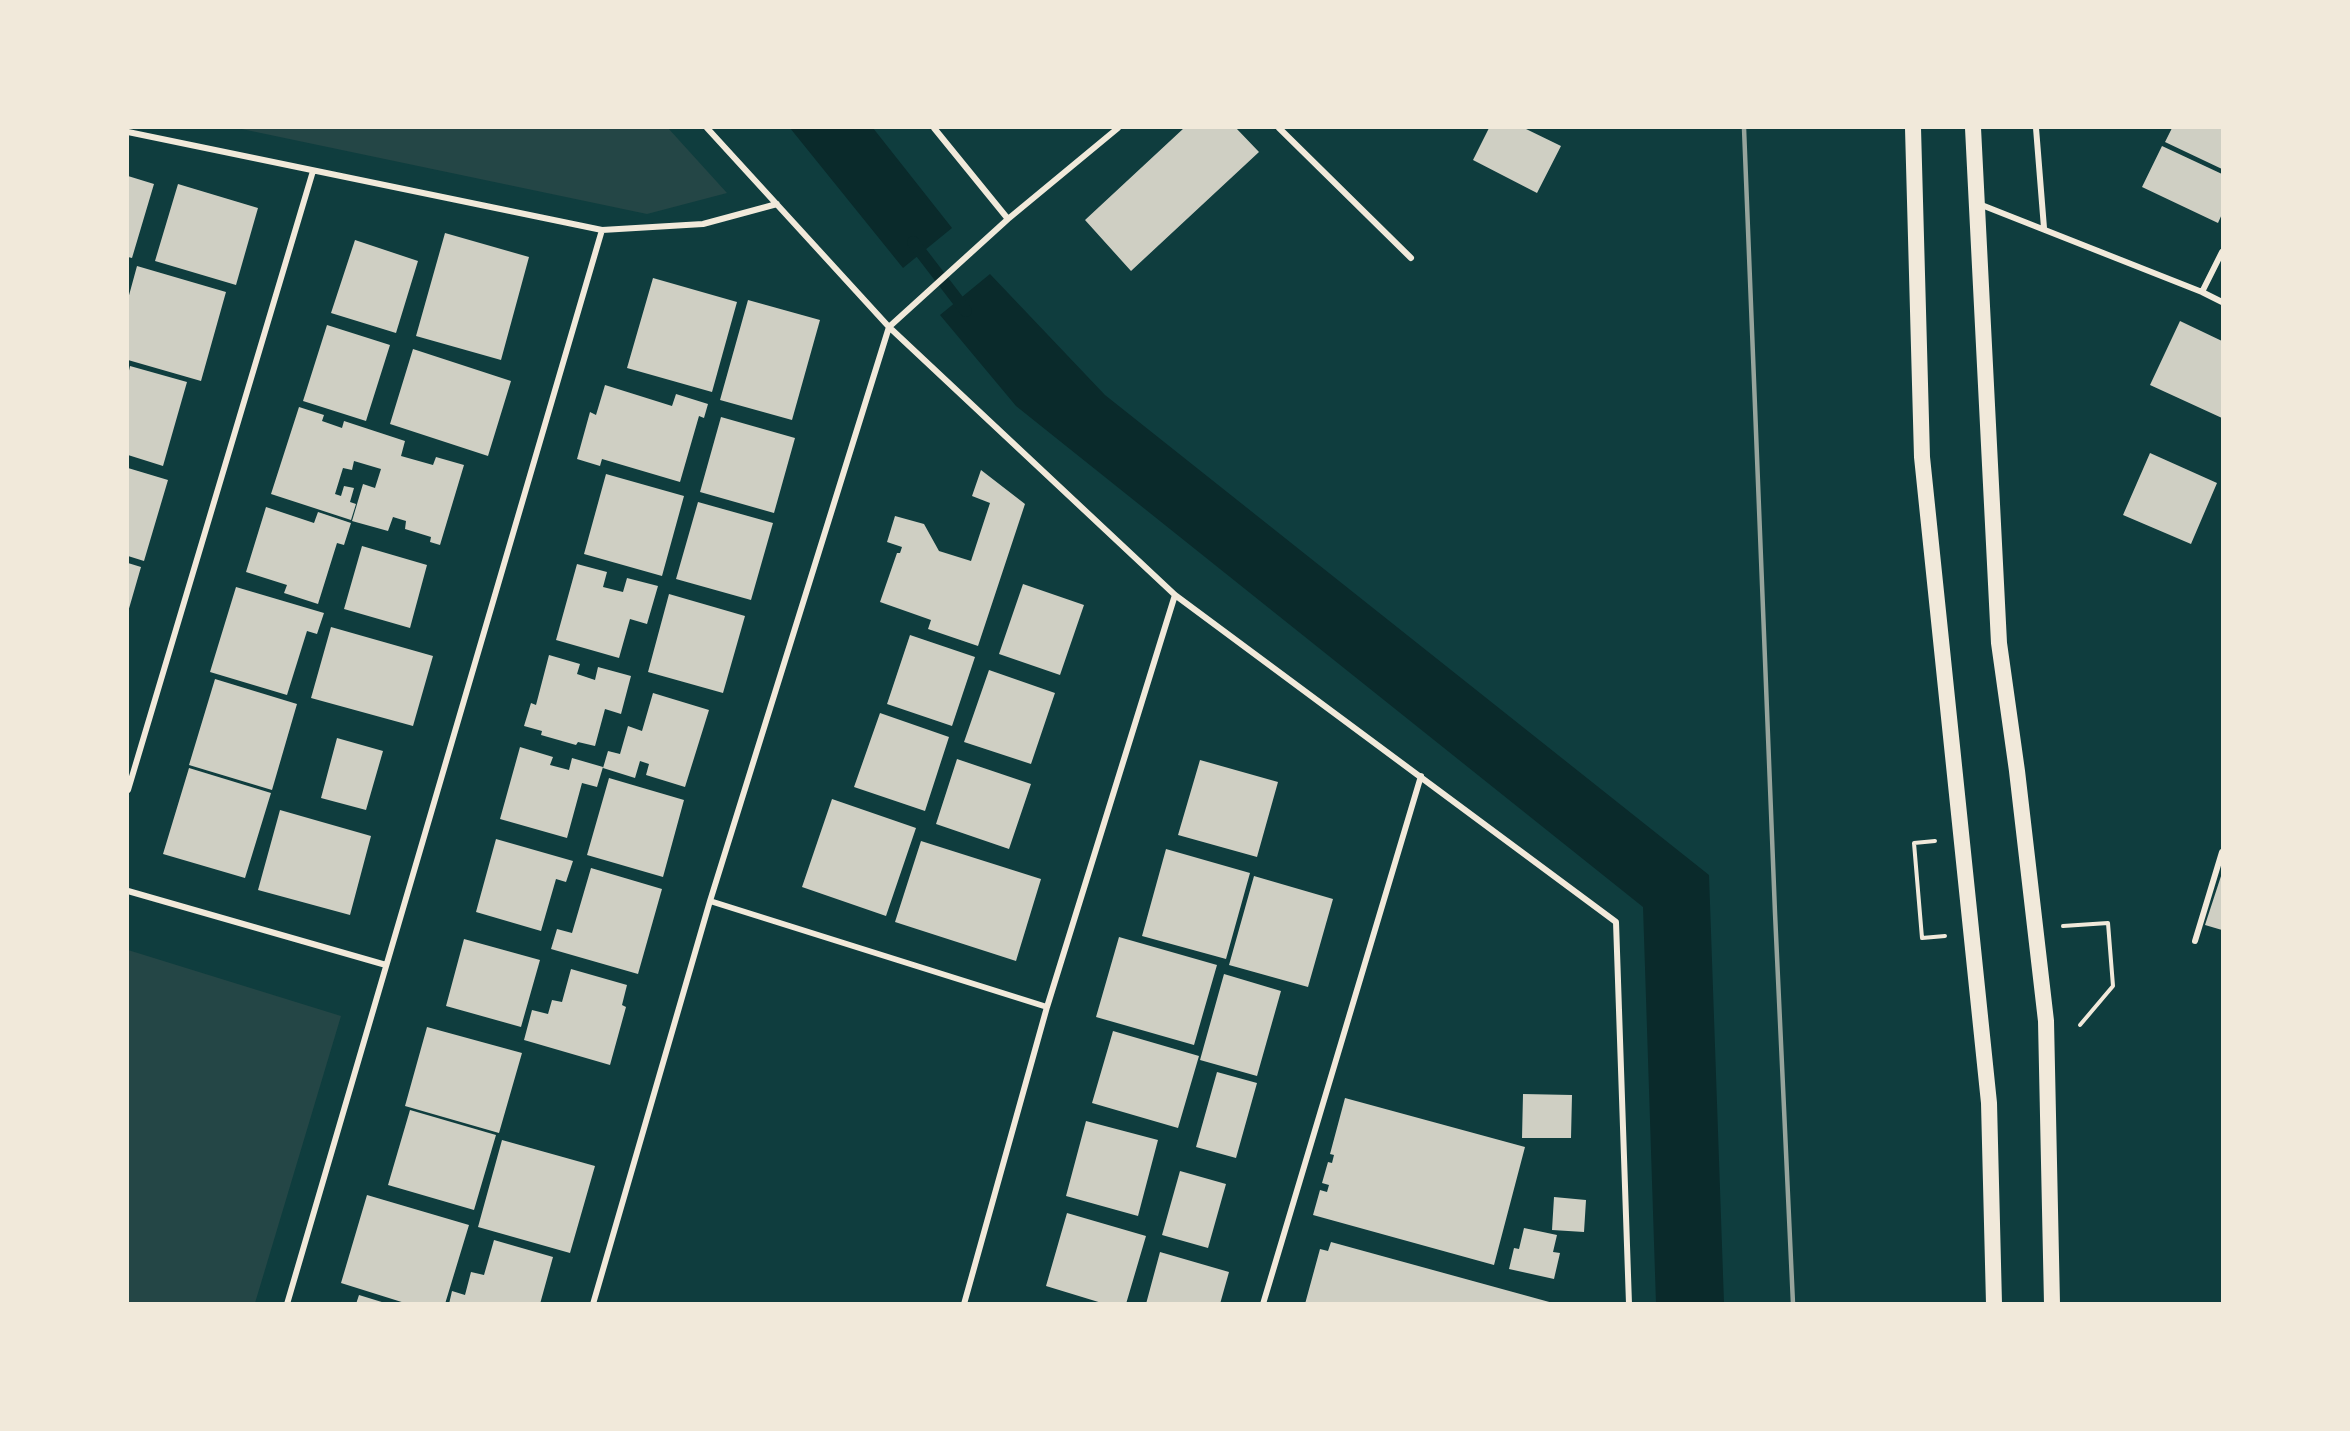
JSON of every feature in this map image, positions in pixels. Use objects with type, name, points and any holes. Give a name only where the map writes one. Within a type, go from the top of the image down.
[{"type":"highway","points":[[1913,128],[1922,457],[1989,1103],[1994,1304]]},
{"type":"highway","points":[[1973,128],[1999,643],[2017,771],[2046,1021],[2052,1304]]},
{"type":"street","points":[[707,128],[889,327],[1175,595],[1617,922],[1629,1304]]},
{"type":"street","points":[[934,128],[1008,219]]},
{"type":"street","points":[[593,1304],[710,901],[889,327],[1008,219],[1118,128]]},
{"type":"street","points":[[1279,128],[1411,258]]},
{"type":"street","points":[[2036,128],[2044,228]]},
{"type":"street","points":[[128,132],[602,230],[703,224],[777,204]]},
{"type":"street","points":[[128,790],[313,171]]},
{"type":"street","points":[[1976,202],[2202,292],[2223,303]]},
{"type":"street","points":[[287,1304],[602,230]]},
{"type":"street","points":[[2202,292],[2223,252]]},
{"type":"street","points":[[964,1304],[1047,1006],[1175,595]]},
{"type":"street","points":[[1263,1304],[1421,776]]},
{"type":"street","points":[[2195,941],[2223,852]]},
{"type":"street","points":[[128,891],[386,965]]},
{"type":"street","points":[[710,901],[1047,1006]]},
{"type":"path","points":[[1914,843],[1922,938]]},
{"type":"path","points":[[2080,1025],[2113,986],[2108,923]]},
{"type":"shaded area","points":[[237,128],[668,128],[727,193],[647,214]]},
{"type":"shaded area","points":[[790,128],[873,128],[952,228],[903,268]]},
{"type":"shaded area","points":[[990,274],[1105,395],[1709,875],[1724,1303],[1656,1303],[1643,907],[1016,406],[940,315]]},
{"type":"shaded area","points":[[128,950],[341,1016],[255,1303],[128,1303]]},
{"type":"building","points":[[1184,128],[1236,128],[1259,152],[1131,271],[1085,220]]},
{"type":"building","points":[[1489,128],[1524,128],[1561,146],[1537,193],[1473,160]]},
{"type":"building","points":[[2172,128],[2222,128],[2222,169],[2165,142]]},
{"type":"building","points":[[2162,146],[2222,174],[2222,214],[2218,223],[2142,187]]},
{"type":"building","points":[[128,176],[154,184],[132,258],[128,257]]},
{"type":"building","points":[[178,184],[258,208],[236,285],[155,261]]},
{"type":"building","points":[[445,233],[529,257],[501,360],[416,336]]},
{"type":"building","points":[[355,240],[418,261],[396,333],[331,313]]},
{"type":"building","points":[[137,266],[226,292],[201,381],[128,360],[128,299]]},
{"type":"building","points":[[653,278],[737,302],[712,392],[627,368]]},
{"type":"building","points":[[748,300],[820,320],[792,420],[720,400]]},
{"type":"building","points":[[2180,321],[2222,341],[2222,418],[2150,385]]},
{"type":"building","points":[[327,325],[390,345],[366,421],[303,401]]},
{"type":"building","points":[[413,349],[511,381],[488,456],[390,424]]},
{"type":"building","points":[[130,366],[187,382],[163,466],[128,455]]},
{"type":"building","points":[[605,385],[672,406],[676,394],[708,404],[704,418],[699,416],[680,482],[602,459],[600,466],[577,459],[590,412],[596,415]]},
{"type":"building","points":[[299,407],[324,415],[322,421],[342,428],[344,421],[405,441],[401,456],[433,465],[436,457],[464,465],[440,545],[430,542],[431,537],[405,529],[406,521],[393,517],[388,531],[352,521],[363,484],[375,488],[381,469],[354,461],[352,470],[343,468],[335,494],[341,496],[344,486],[354,488],[350,502],[356,504],[351,520],[271,494]]},
{"type":"building","points":[[721,417],[795,438],[774,513],[700,492]]},
{"type":"building","points":[[2150,453],[2217,483],[2191,544],[2123,515]]},
{"type":"building","points":[[128,468],[168,480],[144,561],[128,556]]},
{"type":"building","points":[[981,470],[1025,504],[978,646],[928,629],[931,620],[880,602],[897,553],[900,553],[902,547],[887,542],[895,516],[924,524],[939,551],[971,561],[990,503],[972,496]]},
{"type":"building","points":[[606,474],[684,496],[662,576],[584,554]]},
{"type":"building","points":[[698,502],[773,523],[751,600],[676,579]]},
{"type":"building","points":[[266,507],[314,523],[318,512],[351,523],[344,545],[337,543],[318,604],[284,593],[287,585],[246,572]]},
{"type":"building","points":[[362,546],[427,565],[410,628],[344,609]]},
{"type":"building","points":[[128,563],[141,567],[128,612]]},
{"type":"building","points":[[577,564],[607,572],[603,587],[623,592],[627,578],[658,586],[647,624],[630,619],[619,658],[556,640]]},
{"type":"building","points":[[1023,584],[1084,605],[1060,675],[999,654]]},
{"type":"building","points":[[236,587],[324,613],[317,634],[307,631],[287,695],[210,672]]},
{"type":"building","points":[[669,594],[745,616],[723,693],[648,672]]},
{"type":"building","points":[[331,627],[433,656],[413,726],[311,698]]},
{"type":"building","points":[[910,635],[975,657],[952,726],[887,704]]},
{"type":"building","points":[[549,655],[580,664],[577,674],[595,680],[598,667],[631,676],[621,714],[605,709],[595,746],[578,742],[576,745],[541,735],[542,731],[524,726],[531,703],[536,705]]},
{"type":"building","points":[[989,670],[1055,693],[1031,764],[964,742]]},
{"type":"building","points":[[215,679],[297,704],[272,790],[189,765]]},
{"type":"building","points":[[653,693],[709,710],[685,787],[646,775],[649,764],[640,761],[635,778],[603,768],[608,751],[620,754],[628,726],[642,731]]},
{"type":"building","points":[[880,713],[949,737],[925,811],[854,787]]},
{"type":"building","points":[[337,738],[383,751],[366,810],[321,798]]},
{"type":"building","points":[[520,747],[553,757],[550,765],[569,770],[572,758],[603,767],[597,787],[582,783],[567,838],[500,819]]},
{"type":"building","points":[[957,759],[1031,784],[1009,849],[936,824]]},
{"type":"building","points":[[1200,760],[1278,782],[1257,857],[1178,835]]},
{"type":"building","points":[[189,768],[271,793],[245,878],[163,854]]},
{"type":"building","points":[[609,778],[684,800],[663,877],[587,855]]},
{"type":"building","points":[[832,799],[916,828],[886,916],[802,887]]},
{"type":"building","points":[[280,810],[371,836],[350,915],[258,890]]},
{"type":"building","points":[[496,839],[573,861],[566,882],[556,879],[541,931],[476,912]]},
{"type":"building","points":[[921,841],[1041,879],[1016,961],[895,922]]},
{"type":"building","points":[[1166,849],[1250,873],[1226,959],[1142,936]]},
{"type":"building","points":[[591,868],[662,889],[638,974],[551,949],[557,929],[572,933]]},
{"type":"building","points":[[2222,873],[2222,930],[2205,925]]},
{"type":"building","points":[[1254,876],[1333,899],[1308,987],[1229,965]]},
{"type":"building","points":[[1119,937],[1217,965],[1194,1045],[1096,1017]]},
{"type":"building","points":[[464,939],[540,960],[521,1027],[446,1006]]},
{"type":"building","points":[[571,969],[627,985],[622,1005],[626,1007],[610,1065],[524,1040],[532,1010],[548,1014],[552,1000],[562,1002]]},
{"type":"building","points":[[1224,974],[1281,991],[1257,1076],[1200,1060]]},
{"type":"building","points":[[427,1027],[522,1053],[499,1133],[405,1106]]},
{"type":"building","points":[[1113,1031],[1199,1056],[1178,1128],[1092,1103]]},
{"type":"building","points":[[1217,1072],[1257,1083],[1236,1158],[1196,1147]]},
{"type":"building","points":[[1523,1094],[1572,1095],[1571,1138],[1522,1138]]},
{"type":"building","points":[[1345,1098],[1525,1147],[1494,1265],[1313,1215],[1320,1190],[1327,1192],[1329,1185],[1322,1183],[1328,1162],[1332,1163],[1334,1155],[1330,1154]]},
{"type":"building","points":[[410,1110],[496,1135],[474,1210],[388,1185]]},
{"type":"building","points":[[1086,1121],[1158,1140],[1138,1216],[1066,1196]]},
{"type":"building","points":[[502,1140],[595,1166],[570,1253],[478,1227]]},
{"type":"building","points":[[1180,1171],[1226,1184],[1208,1248],[1162,1235]]},
{"type":"building","points":[[367,1195],[469,1225],[445,1304],[408,1304],[341,1283]]},
{"type":"building","points":[[1554,1197],[1586,1200],[1584,1232],[1552,1230]]},
{"type":"building","points":[[1067,1213],[1146,1236],[1126,1304],[1105,1304],[1046,1286]]},
{"type":"building","points":[[1524,1228],[1557,1235],[1553,1252],[1560,1253],[1554,1279],[1509,1269],[1514,1248],[1519,1249]]},
{"type":"building","points":[[494,1240],[553,1257],[540,1304],[449,1304],[452,1291],[465,1295],[471,1272],[484,1275]]},
{"type":"building","points":[[1331,1242],[1553,1303],[1305,1304],[1320,1249],[1328,1251]]},
{"type":"building","points":[[1160,1252],[1229,1272],[1220,1304],[1146,1304]]},
{"type":"building","points":[[359,1295],[385,1303],[385,1304],[356,1304]]},
{"type":"waterway","points":[[913,242],[966,311]]},
{"type":"railway","points":[[1744,128],[1793,1304]]}]
